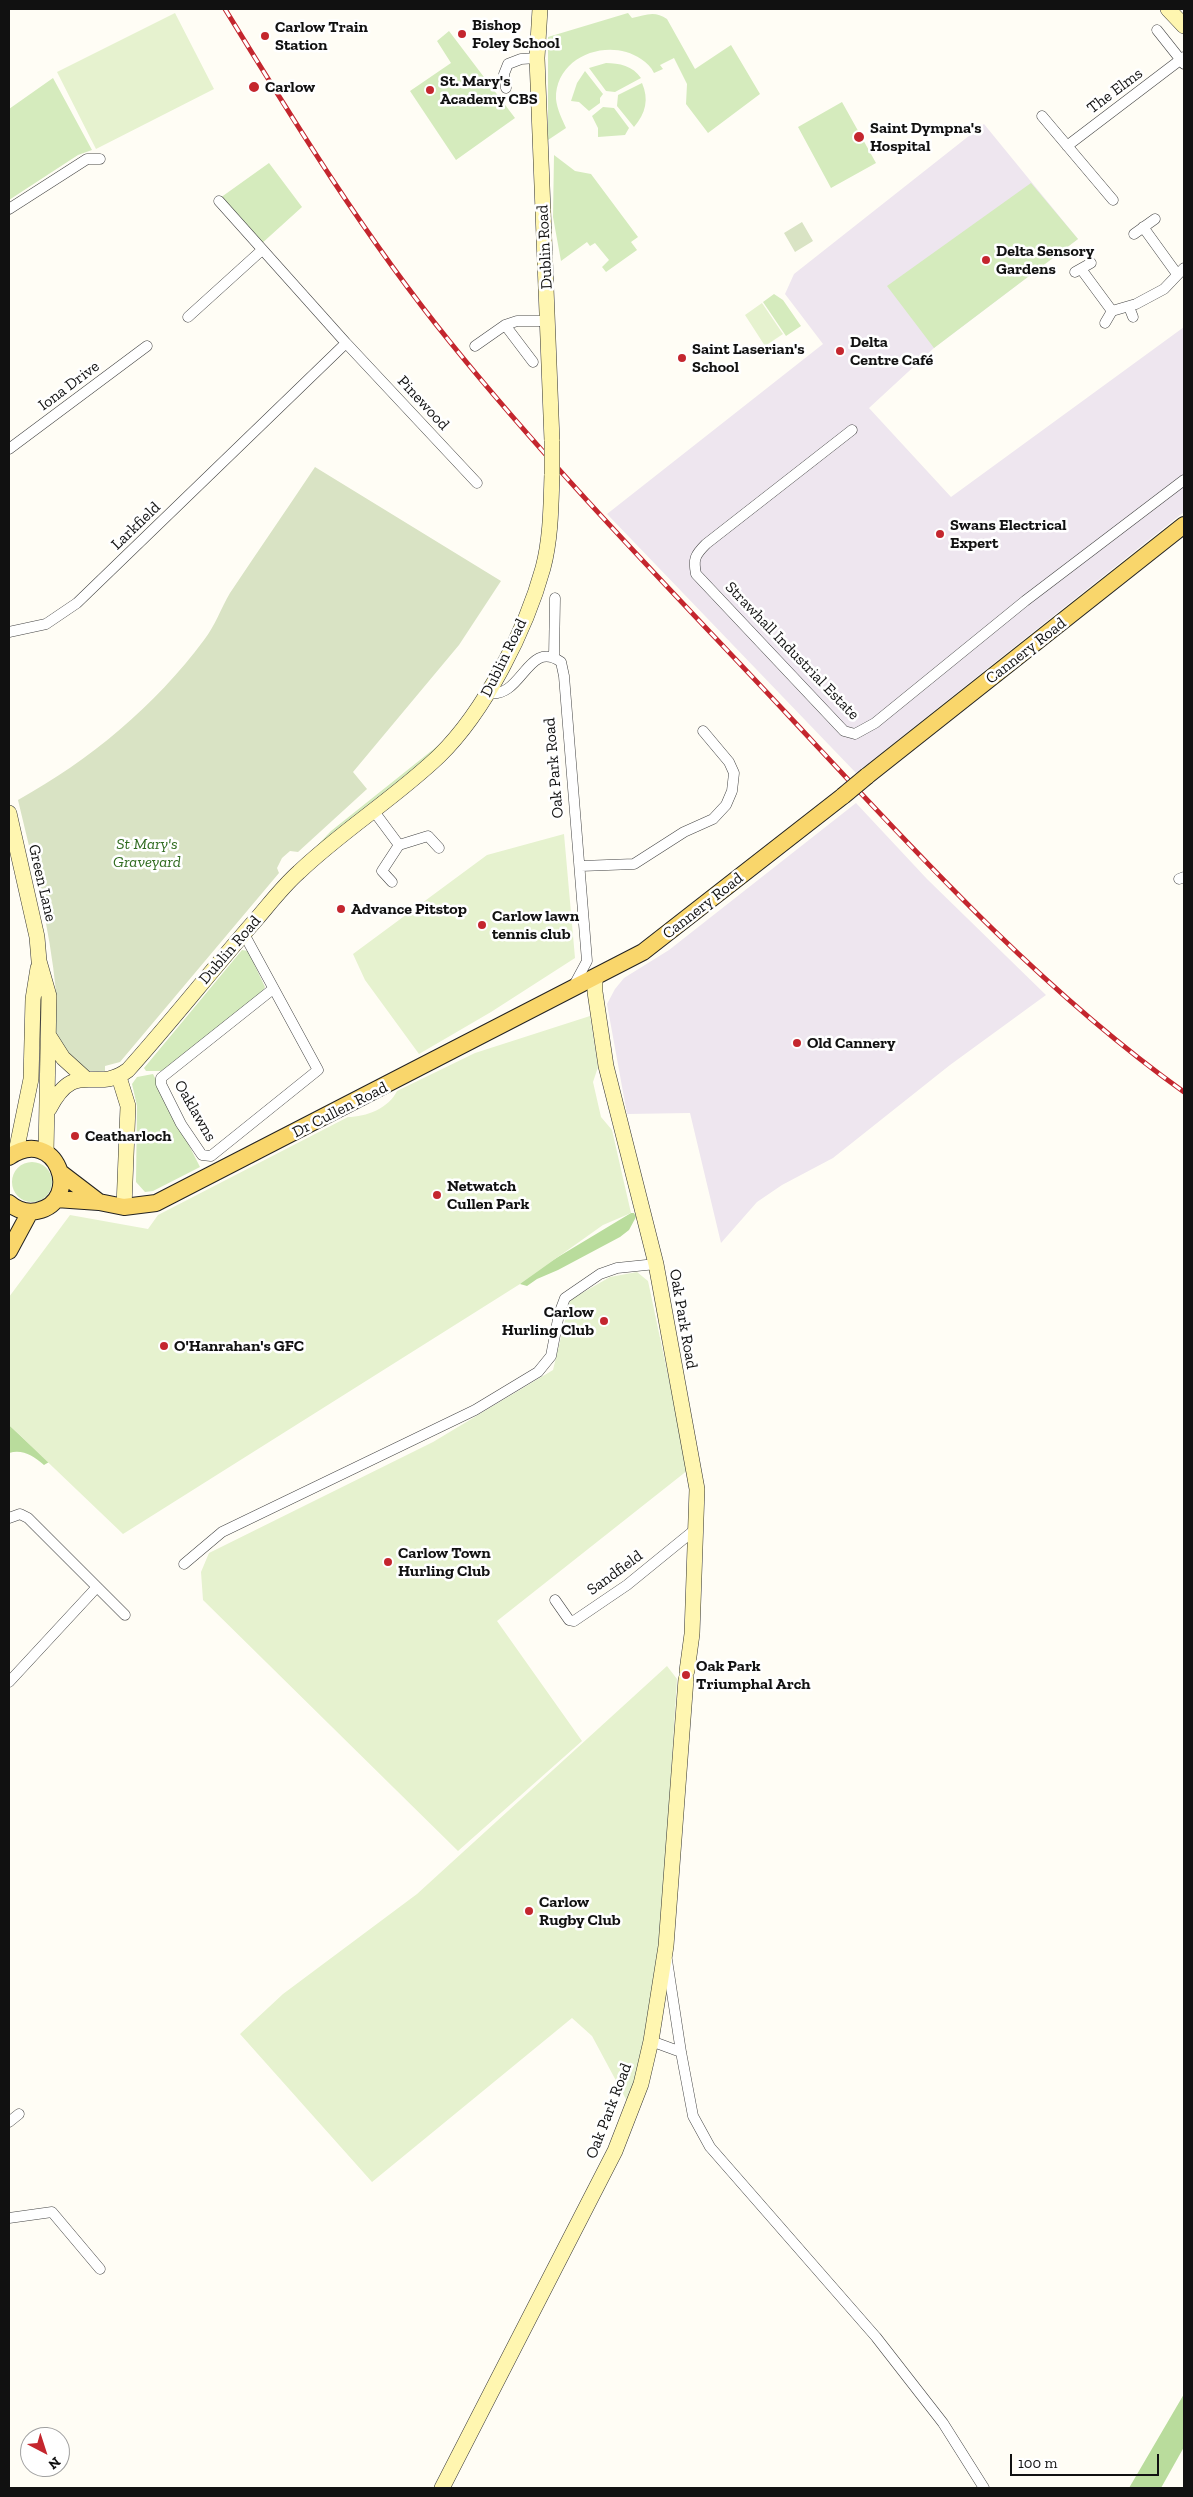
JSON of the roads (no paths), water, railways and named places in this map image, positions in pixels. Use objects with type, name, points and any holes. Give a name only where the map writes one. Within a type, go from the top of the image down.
[{"type":"main road","name":"Dublin Road","points":[[119,1077],[141,1056],[297,873],[333,840],[440,755],[489,693],[520,628],[543,568],[551,514],[552,442],[537,58],[540,9]]},
{"type":"main road","points":[[1168,9],[1184,26]]},
{"type":"main road","name":"Cannery Road","points":[[573,987],[643,952],[1184,525]]},
{"type":"main road","name":"Green Lane","points":[[9,813],[37,937],[39,961]]},
{"type":"main road","points":[[39,961],[48,996],[49,1109],[46,1153]]},
{"type":"main road","points":[[12,1154],[26,1115],[31,1079],[33,999],[39,961]]},
{"type":"main road","name":"Oak Park Road","points":[[442,2488],[615,2151],[641,2084],[651,2041],[666,1946],[686,1675],[692,1634],[697,1489],[656,1264],[606,1066],[595,992],[600,975]]},
{"type":"main road","name":"Dr Cullen Road","points":[[56,1199],[99,1202],[124,1207],[156,1203],[510,1022],[573,987]]},
{"type":"main road","points":[[49,1036],[63,1058],[82,1077]]},
{"type":"main road","points":[[31,1079],[82,1077],[110,1080],[119,1077],[128,1106],[124,1207]]},
{"type":"main road","points":[[49,1109],[57,1093],[67,1084],[82,1077]]},
{"type":"main road","points":[[12,1154],[37,1149],[46,1153],[53,1158],[61,1173],[99,1202]]},
{"type":"main road","points":[[9,1203],[20,1210],[30,1212],[49,1206],[56,1199],[60,1191],[61,1173]]},
{"type":"main road","points":[[9,1250],[30,1212]]},
{"type":"street","name":"The Elms","points":[[1067,146],[1183,61],[1157,30]]},
{"type":"street","points":[[506,88],[504,74],[508,64],[520,59],[537,58]]},
{"type":"street","points":[[1042,116],[1113,200]]},
{"type":"street","points":[[9,209],[87,159],[100,159]]},
{"type":"street","name":"Pinewood","points":[[219,201],[346,343],[477,483]]},
{"type":"street","points":[[1134,234],[1155,219]]},
{"type":"street","points":[[1105,323],[1112,311],[1129,307],[1164,288],[1181,271],[1143,227]]},
{"type":"street","points":[[188,317],[262,250]]},
{"type":"street","points":[[1091,262],[1078,271],[1112,311]]},
{"type":"street","points":[[1129,307],[1134,318]]},
{"type":"street","points":[[475,346],[505,325],[517,321],[548,321]]},
{"type":"street","points":[[505,325],[532,362]]},
{"type":"street","name":"Larkfield","points":[[9,632],[46,624],[77,603],[346,343]]},
{"type":"street","name":"Iona Drive","points":[[9,449],[148,346]]},
{"type":"street","name":"Strawhall Industrial Estate","points":[[852,430],[706,544],[696,553],[693,561],[696,574],[844,731],[855,734],[874,723],[1025,601],[1184,480]]},
{"type":"street","points":[[489,693],[498,695],[508,690],[535,660],[554,657],[555,598]]},
{"type":"street","name":"Oak Park Road","points":[[554,657],[561,662],[564,676],[571,776],[581,866],[587,961]]},
{"type":"street","points":[[581,866],[634,864],[684,832],[713,819],[726,805],[732,791],[734,773],[729,762],[704,731]]},
{"type":"street","points":[[373,810],[399,844]]},
{"type":"street","points":[[392,882],[382,871],[399,844],[428,836],[439,848]]},
{"type":"street","name":"Oaklawns","points":[[244,934],[318,1070],[211,1156],[202,1155],[182,1124],[161,1084],[161,1078],[273,989]]},
{"type":"street","points":[[573,987],[587,961],[600,975]]},
{"type":"street","points":[[184,1564],[222,1532],[475,1410],[538,1372],[551,1356],[559,1314],[565,1298],[600,1274],[617,1268],[656,1264]]},
{"type":"street","points":[[9,1518],[20,1514],[28,1518],[125,1615]]},
{"type":"street","name":"Sandfield","points":[[555,1600],[570,1620],[574,1621],[628,1585],[697,1528]]},
{"type":"street","points":[[9,1682],[97,1587]]},
{"type":"street","points":[[666,1946],[680,2052],[693,2116],[710,2147],[876,2337],[943,2423],[984,2488]]},
{"type":"street","points":[[651,2041],[680,2052]]},
{"type":"street","points":[[9,2122],[19,2114]]},
{"type":"street","points":[[9,2218],[52,2212],[100,2269]]},
{"type":"railway","points":[[225,9],[332,179],[389,262],[450,342],[531,438],[658,577],[881,815],[977,914],[1077,1007],[1184,1092]]},
{"type":"place","name":"Bishop Foley School","points":[[462,34]]},
{"type":"place","name":"Carlow Train Station","points":[[265,36]]},
{"type":"place","name":"Carlow","points":[[254,87]]},
{"type":"place","name":"St. Mary's Academy CBS","points":[[430,90]]},
{"type":"place","name":"Saint Dympna's Hospital","points":[[859,137]]},
{"type":"place","name":"Delta Sensory Gardens","points":[[986,260]]},
{"type":"place","name":"Delta Centre Café","points":[[840,351]]},
{"type":"place","name":"Saint Laserian's School","points":[[682,358]]},
{"type":"place","name":"Swans Electrical Expert","points":[[940,534]]},
{"type":"place","name":"Advance Pitstop","points":[[341,909]]},
{"type":"place","name":"Carlow lawn tennis club","points":[[482,925]]},
{"type":"place","name":"Old Cannery","points":[[797,1043]]},
{"type":"place","name":"Ceatharloch","points":[[75,1136]]},
{"type":"place","name":"Netwatch Cullen Park","points":[[437,1195]]},
{"type":"place","name":"Carlow Hurling Club","points":[[604,1321]]},
{"type":"place","name":"O'Hanrahan's GFC","points":[[164,1346]]},
{"type":"place","name":"Carlow Town Hurling Club","points":[[388,1562]]},
{"type":"place","name":"Oak Park Triumphal Arch","points":[[686,1675]]},
{"type":"place","name":"Carlow Rugby Club","points":[[529,1911]]},
{"type":"park label","name":"St Mary's Graveyard","points":[[147,853]]}]
